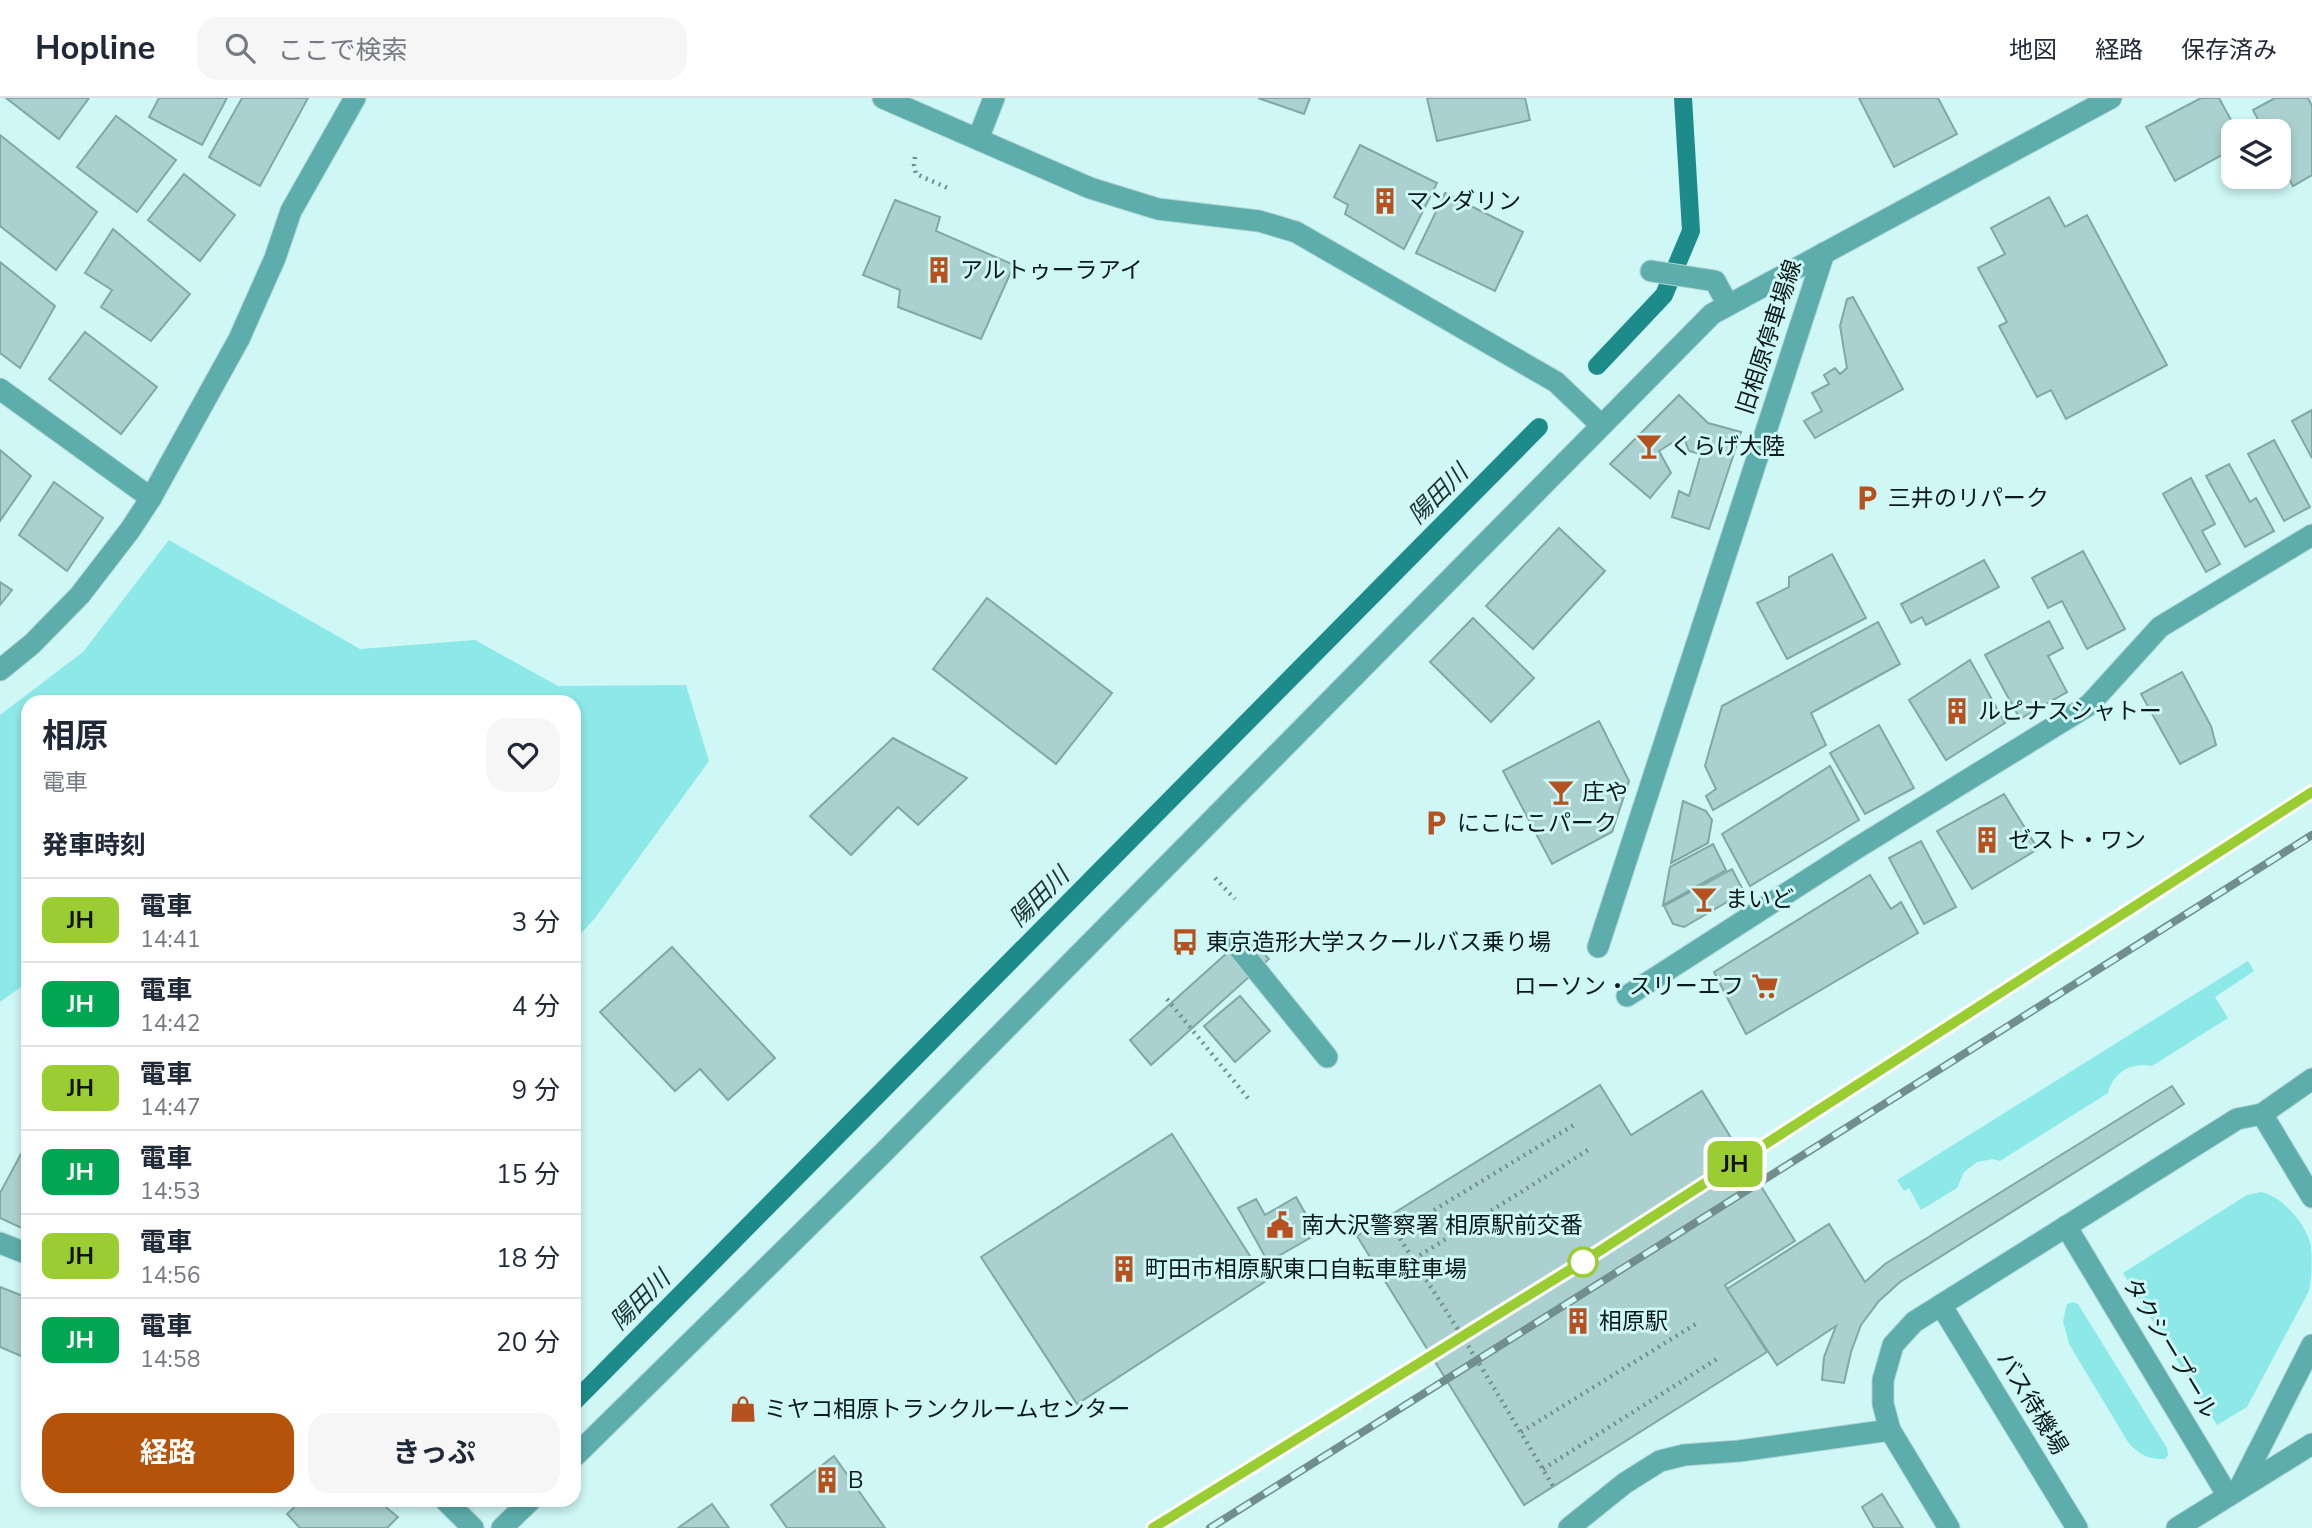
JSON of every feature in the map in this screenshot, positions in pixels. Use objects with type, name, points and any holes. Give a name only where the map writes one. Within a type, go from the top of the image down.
[{"type":"street","points":[[0,670],[32,644],[80,595],[131,530],[151,498],[239,338],[275,258],[291,211],[355,98]]},
{"type":"street","points":[[883,98],[1090,188],[1180,212],[1259,221],[1296,232],[1556,382],[1601,425]]},
{"type":"street","points":[[978,139],[994,98]]},
{"type":"street","name":"旧相原停車場線","points":[[1598,947],[1824,253],[2111,98]]},
{"type":"street","points":[[581,1450],[883,1153],[1712,314],[1824,253]]},
{"type":"street","points":[[1651,271],[1715,281],[1728,305]]},
{"type":"street","points":[[0,389],[151,498]]},
{"type":"street","points":[[1627,996],[1857,848],[2089,705],[2160,627],[2312,535]]},
{"type":"street","points":[[1233,941],[1327,1058]]},
{"type":"street","points":[[1949,1528],[1890,1430],[1883,1404],[1883,1380],[1893,1345],[1914,1322],[2237,1119],[2262,1114],[2312,1079]]},
{"type":"street","points":[[2262,1114],[2312,1197]]},
{"type":"street","name":"タクシープール","points":[[2067,1226],[2234,1492]]},
{"type":"street","points":[[0,1242],[21,1251]]},
{"type":"street","name":"バス待機場","points":[[1941,1305],[2077,1528]]},
{"type":"street","points":[[2234,1492],[2312,1345]]},
{"type":"street","points":[[1569,1528],[1625,1483],[1660,1461],[1684,1455],[1739,1451],[1890,1430]]},
{"type":"street","points":[[2177,1528],[2312,1444]]},
{"type":"street","points":[[452,1507],[473,1528]]},
{"type":"street","points":[[502,1528],[524,1507]]},
{"type":"path","points":[[918,150],[914,160],[916,174],[950,189]]},
{"type":"path","points":[[1167,999],[1251,1102]]},
{"type":"path","points":[[1398,1233],[1574,1125]]},
{"type":"path","points":[[1414,1259],[1588,1150]]},
{"type":"path","points":[[1386,1217],[1554,1486]]},
{"type":"path","points":[[1521,1432],[1699,1322]]},
{"type":"path","points":[[1543,1469],[1720,1357]]},
{"type":"shaded area","points":[[169,540],[360,649],[475,640],[558,686],[686,685],[709,761],[581,933],[581,695],[26,695],[83,652]]},
{"type":"shaded area","points":[[21,699],[21,987],[0,1002],[0,715]]},
{"type":"shaded area","points":[[2248,961],[2254,971],[2215,997],[2228,1018],[2152,1066],[2130,1067],[2124,1070],[2114,1079],[2108,1093],[2000,1161],[1993,1159],[1977,1162],[1964,1172],[1957,1188],[1921,1210],[1909,1188],[1904,1191],[1897,1180]]},
{"type":"shaded area","points":[[2261,1192],[2285,1205],[2309,1238],[2312,1268],[2309,1291],[2247,1407],[2217,1425],[2123,1273],[2247,1195]]},
{"type":"shaded area","points":[[2067,1304],[2078,1304],[2167,1448],[2168,1455],[2165,1459],[2144,1455],[2128,1442],[2069,1344],[2063,1321]]},
{"type":"building","points":[[6,98],[89,98],[59,139]]},
{"type":"building","points":[[159,98],[227,98],[202,145],[149,117]]},
{"type":"building","points":[[242,98],[308,98],[260,186],[209,157]]},
{"type":"building","points":[[1258,98],[1310,98],[1304,114]]},
{"type":"building","points":[[1427,98],[1525,98],[1530,120],[1437,141]]},
{"type":"building","points":[[1859,98],[1938,98],[1957,134],[1894,167]]},
{"type":"building","points":[[2201,98],[2219,98],[2230,119],[2221,119],[2221,156],[2175,181],[2146,127]]},
{"type":"building","points":[[2275,98],[2308,98],[2312,106],[2312,175],[2293,186],[2291,182],[2291,119],[2258,119],[2253,110]]},
{"type":"building","points":[[116,116],[176,160],[137,212],[77,167]]},
{"type":"building","points":[[0,135],[97,212],[56,270],[0,226]]},
{"type":"building","name":"マンダリン","points":[[1360,145],[1437,183],[1404,249],[1345,214],[1348,205],[1334,197]]},
{"type":"building","points":[[184,174],[235,215],[200,261],[148,220]]},
{"type":"building","points":[[1445,193],[1523,232],[1495,291],[1416,253]]},
{"type":"building","points":[[2049,197],[2065,227],[2087,215],[2167,365],[2066,419],[2051,390],[2037,397],[1999,326],[2007,322],[1978,268],[2005,254],[1991,228]]},
{"type":"building","name":"アルトゥーラアイ","points":[[895,200],[940,217],[936,231],[1014,265],[981,339],[898,307],[900,290],[863,275]]},
{"type":"building","points":[[113,229],[190,294],[151,341],[101,307],[112,290],[85,273]]},
{"type":"building","points":[[0,262],[55,306],[20,368],[0,353]]},
{"type":"building","points":[[1853,297],[1903,389],[1815,438],[1804,421],[1822,411],[1812,393],[1829,384],[1824,375],[1835,368],[1840,374],[1847,368],[1840,326],[1847,299]]},
{"type":"building","points":[[85,332],[157,387],[121,434],[49,379]]},
{"type":"building","points":[[1679,395],[1708,423],[1741,432],[1709,529],[1672,517],[1679,491],[1689,496],[1701,454],[1689,451],[1683,436],[1659,451],[1671,473],[1650,498],[1610,464]]},
{"type":"building","points":[[2312,410],[2312,458],[2292,421]]},
{"type":"building","points":[[2274,440],[2310,507],[2284,521],[2248,454]]},
{"type":"building","points":[[0,450],[31,476],[0,521]]},
{"type":"building","points":[[2229,464],[2250,502],[2256,498],[2274,531],[2245,547],[2206,476]]},
{"type":"building","points":[[2191,478],[2215,524],[2202,531],[2220,564],[2206,572],[2163,494]]},
{"type":"building","points":[[54,482],[103,518],[67,571],[19,535]]},
{"type":"building","points":[[1559,528],[1605,571],[1533,649],[1486,606]]},
{"type":"building","points":[[2083,551],[2125,629],[2087,649],[2062,601],[2048,608],[2032,578]]},
{"type":"building","points":[[1832,554],[1866,618],[1787,659],[1757,603],[1789,587],[1789,577]]},
{"type":"building","points":[[1984,560],[1999,587],[1926,625],[1922,617],[1911,623],[1901,604]]},
{"type":"building","points":[[0,582],[12,590],[0,605]]},
{"type":"building","points":[[987,598],[1112,693],[1056,764],[933,669]]},
{"type":"building","points":[[1473,618],[1534,678],[1491,722],[1430,662]]},
{"type":"building","points":[[2049,621],[2063,648],[2048,656],[2067,692],[2020,719],[1985,655]]},
{"type":"building","points":[[1878,622],[1900,664],[1811,713],[1826,745],[1713,810],[1706,796],[1716,789],[1705,766],[1722,706]]},
{"type":"building","name":"ルピナスシャトー","points":[[1970,660],[2005,723],[1946,760],[1909,700]]},
{"type":"building","points":[[2182,672],[2211,726],[2216,745],[2180,764],[2141,694]]},
{"type":"building","points":[[1599,721],[1629,781],[1612,832],[1552,864],[1503,771]]},
{"type":"building","points":[[1879,725],[1914,788],[1865,814],[1830,753]]},
{"type":"building","points":[[893,738],[967,778],[918,825],[898,807],[851,855],[810,816]]},
{"type":"building","points":[[1830,766],[1859,820],[1750,886],[1722,834]]},
{"type":"building","name":"ゼスト・ワン","points":[[2004,794],[2038,849],[1972,889],[1937,831]]},
{"type":"building","points":[[1683,801],[1706,811],[1712,820],[1708,843],[1671,863]]},
{"type":"building","points":[[1921,841],[1956,907],[1924,924],[1889,858]]},
{"type":"building","points":[[1713,844],[1726,870],[1663,905],[1670,867]]},
{"type":"building","name":"まいど","points":[[1732,869],[1744,892],[1684,927],[1673,924],[1664,906]]},
{"type":"building","points":[[1870,875],[1891,909],[1901,902],[1918,933],[1746,1034],[1714,972]]},
{"type":"building","points":[[1247,935],[1269,959],[1151,1065],[1130,1040]]},
{"type":"building","points":[[672,947],[775,1058],[728,1100],[700,1069],[675,1091],[600,1012]]},
{"type":"building","points":[[1240,996],[1270,1031],[1235,1062],[1204,1026]]},
{"type":"building","name":"相原駅","points":[[1600,1085],[1631,1135],[1702,1091],[1795,1241],[1725,1285],[1767,1352],[1524,1505],[1357,1236]]},
{"type":"building","points":[[2172,1086],[2184,1104],[1900,1282],[1879,1301],[1861,1325],[1844,1383],[1822,1380],[1824,1357],[1836,1326],[1777,1365],[1727,1289],[1829,1224],[1865,1282],[1885,1264]]},
{"type":"building","name":"町田市相原駅東口自転車駐車場","points":[[1172,1134],[1266,1281],[1077,1404],[981,1257]]},
{"type":"building","points":[[21,1154],[21,1228],[0,1218],[0,1193]]},
{"type":"building","name":"南大沢警察署 相原駅前交番","points":[[1296,1197],[1317,1234],[1268,1262],[1238,1208],[1256,1199],[1265,1215]]},
{"type":"building","points":[[0,1287],[21,1295],[21,1356],[0,1347]]},
{"type":"building","name":"B","points":[[834,1456],[885,1528],[787,1528],[771,1505]]},
{"type":"building","points":[[1882,1494],[1903,1528],[1874,1528],[1862,1507]]},
{"type":"building","points":[[712,1504],[729,1528],[678,1528]]},
{"type":"building","points":[[294,1507],[386,1507],[398,1517],[387,1528],[300,1528],[287,1514]]},
{"type":"waterway","name":"陽田川","points":[[1597,366],[1664,295],[1691,231],[1683,98]]},
{"type":"waterway","name":"陽田川","points":[[581,1395],[1539,427]]},
{"type":"railway","points":[[1153,1528],[1584,1261],[2312,792]]},
{"type":"railway","points":[[1210,1528],[2312,835]]},
{"type":"train","name":"JH","points":[[1153,1528],[1584,1261],[2312,792]]},
{"type":"place","name":"マンダリン","points":[[1385,201]]},
{"type":"place","name":"アルトゥーラアイ","points":[[939,270]]},
{"type":"place","name":"くらげ大陸","points":[[1649,446]]},
{"type":"place","name":"三井のリパーク","points":[[1867,498]]},
{"type":"place","name":"ルピナスシャトー","points":[[1957,711]]},
{"type":"place","name":"庄や","points":[[1561,792]]},
{"type":"place","name":"にこにこパーク","points":[[1436,823]]},
{"type":"place","name":"ゼスト・ワン","points":[[1987,840]]},
{"type":"place","name":"まいど","points":[[1704,899]]},
{"type":"place","name":"東京造形大学スクールバス乗り場","points":[[1185,942]]},
{"type":"place","name":"ローソン・スリーエフ","points":[[1765,986]]},
{"type":"place","name":"南大沢警察署 相原駅前交番","points":[[1280,1225]]},
{"type":"place","name":"町田市相原駅東口自転車駐車場","points":[[1124,1269]]},
{"type":"place","name":"相原駅","points":[[1578,1321]]},
{"type":"place","name":"ミヤコ相原トランクルームセンター","points":[[743,1409]]},
{"type":"place","name":"B","points":[[827,1480]]}]
